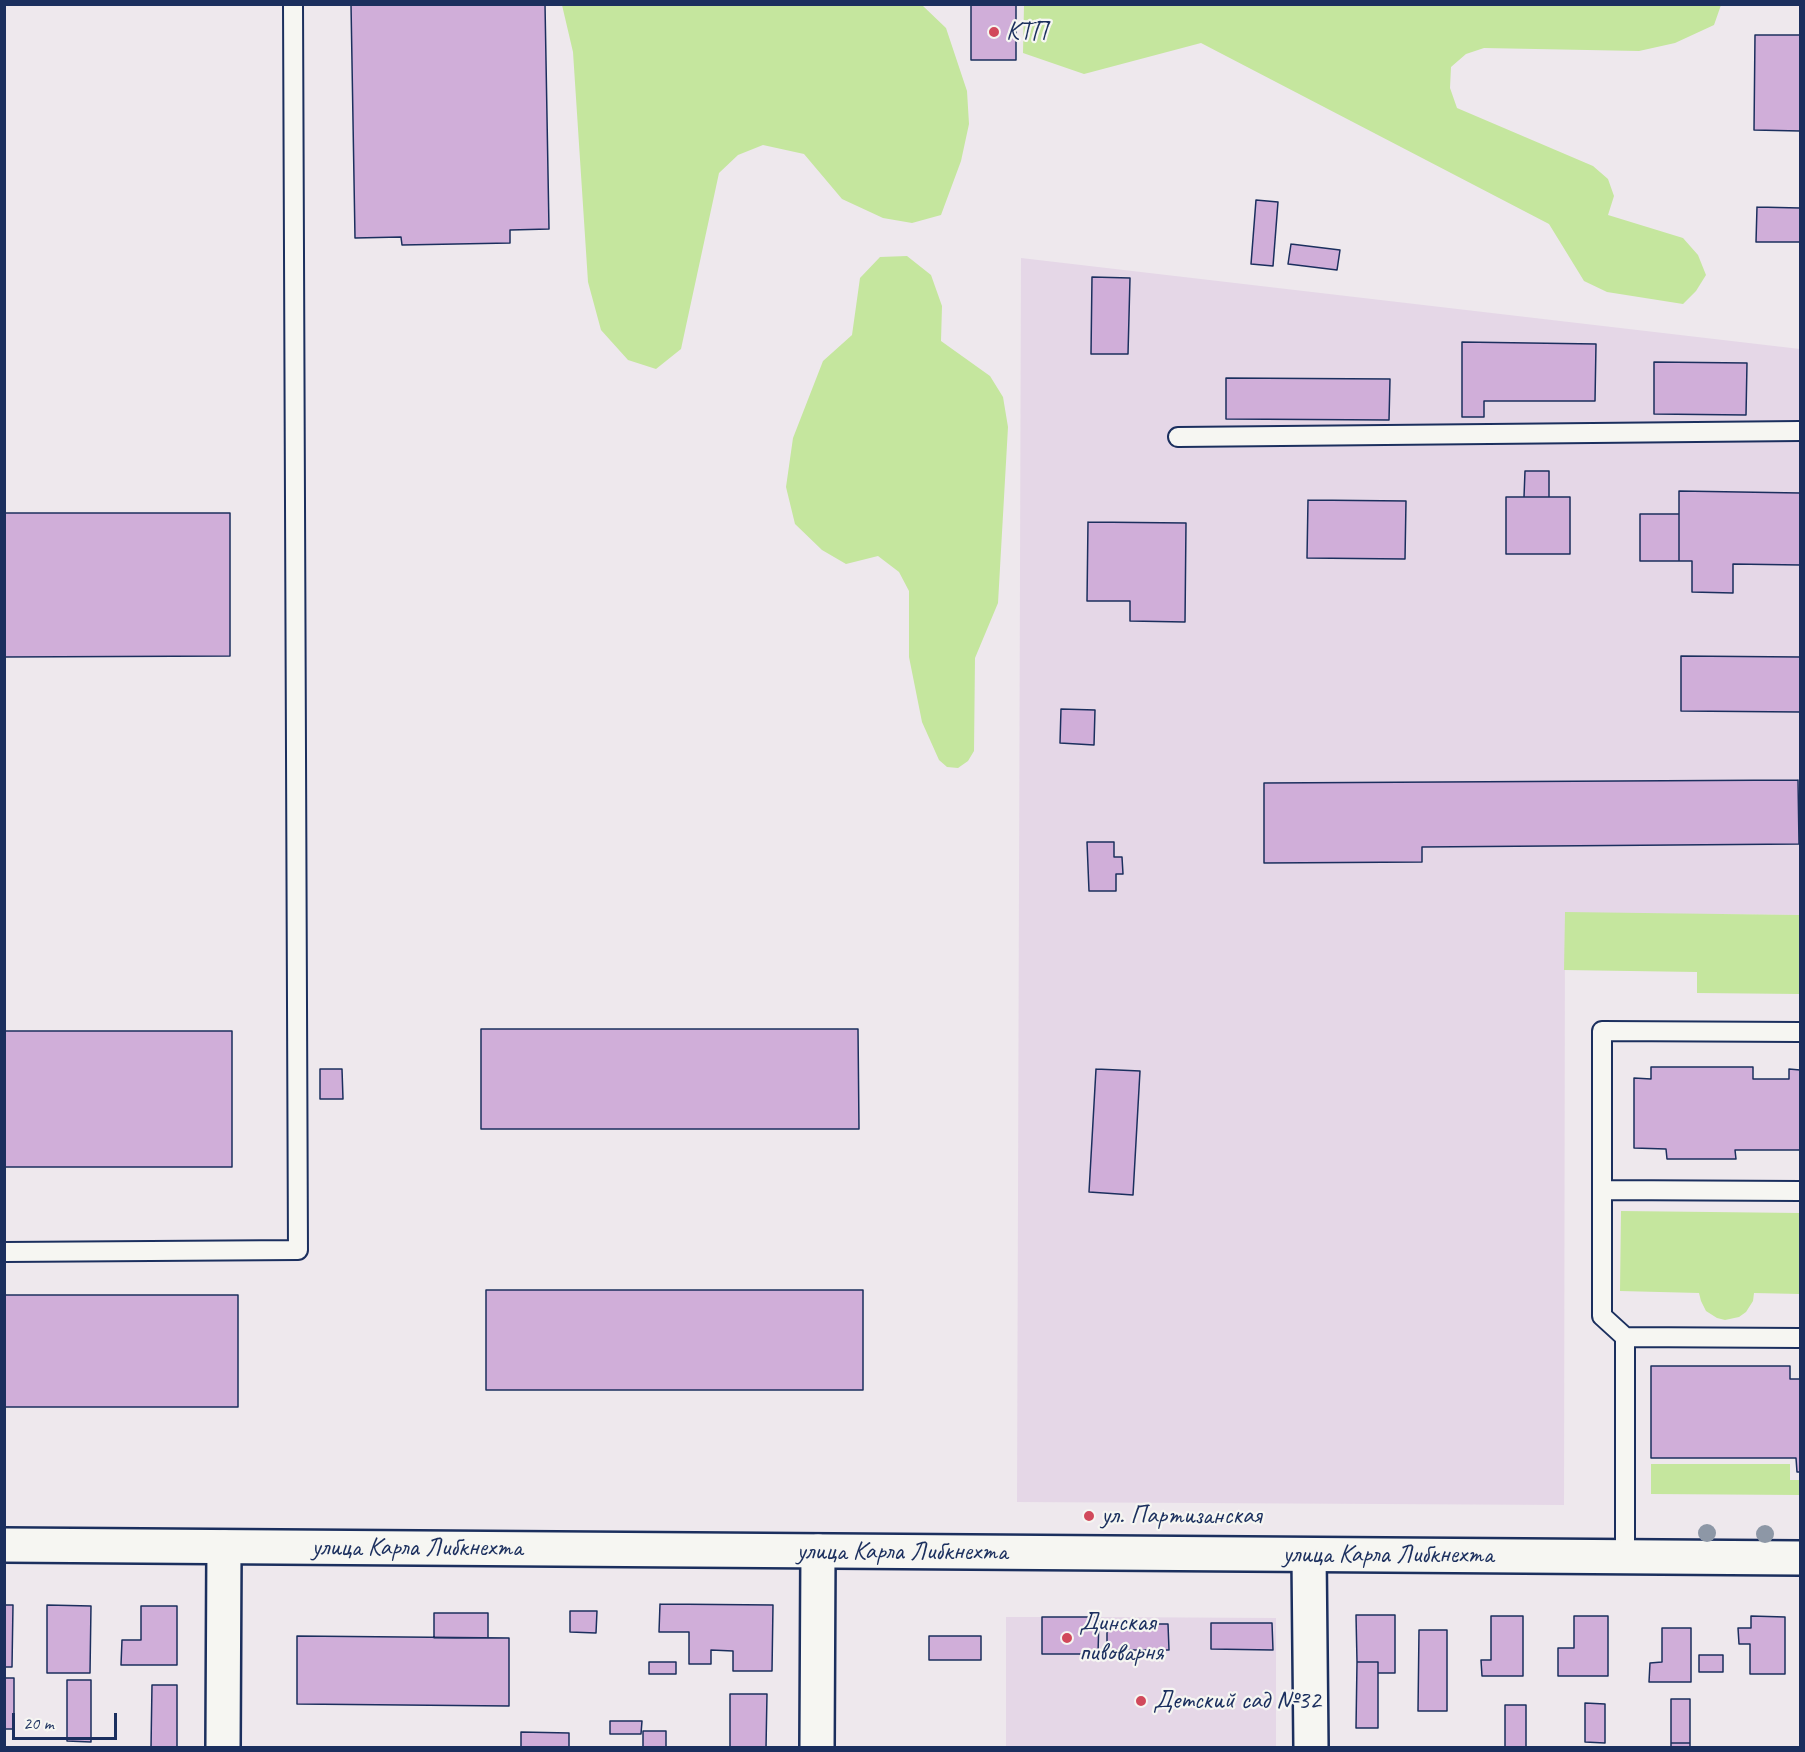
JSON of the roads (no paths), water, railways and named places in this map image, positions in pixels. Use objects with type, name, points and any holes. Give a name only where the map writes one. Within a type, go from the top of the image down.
[{"type":"street","name":"улица Карла Либкнехта","points":[[4,1545],[1800,1558]]},
{"type":"street","points":[[223,1748],[224,1547]]},
{"type":"street","points":[[817,1748],[818,1551]]},
{"type":"street","points":[[1309,1555],[1311,1748]]},
{"type":"lane","points":[[4,1252],[298,1250],[293,4]]},
{"type":"lane","points":[[1178,437],[1800,431]]},
{"type":"lane","points":[[1800,1032],[1602,1031],[1602,1316],[1625,1337],[1800,1338]]},
{"type":"lane","points":[[1602,1190],[1800,1191]]},
{"type":"lane","points":[[1625,1337],[1625,1557]]},
{"type":"place","name":"КТП","points":[[994,32]]},
{"type":"place","name":"ул. Партизанская","points":[[1089,1516]]},
{"type":"place","name":"Динская пивоварня","points":[[1067,1638]]},
{"type":"place","name":"Детский сад №32","points":[[1141,1701]]}]
